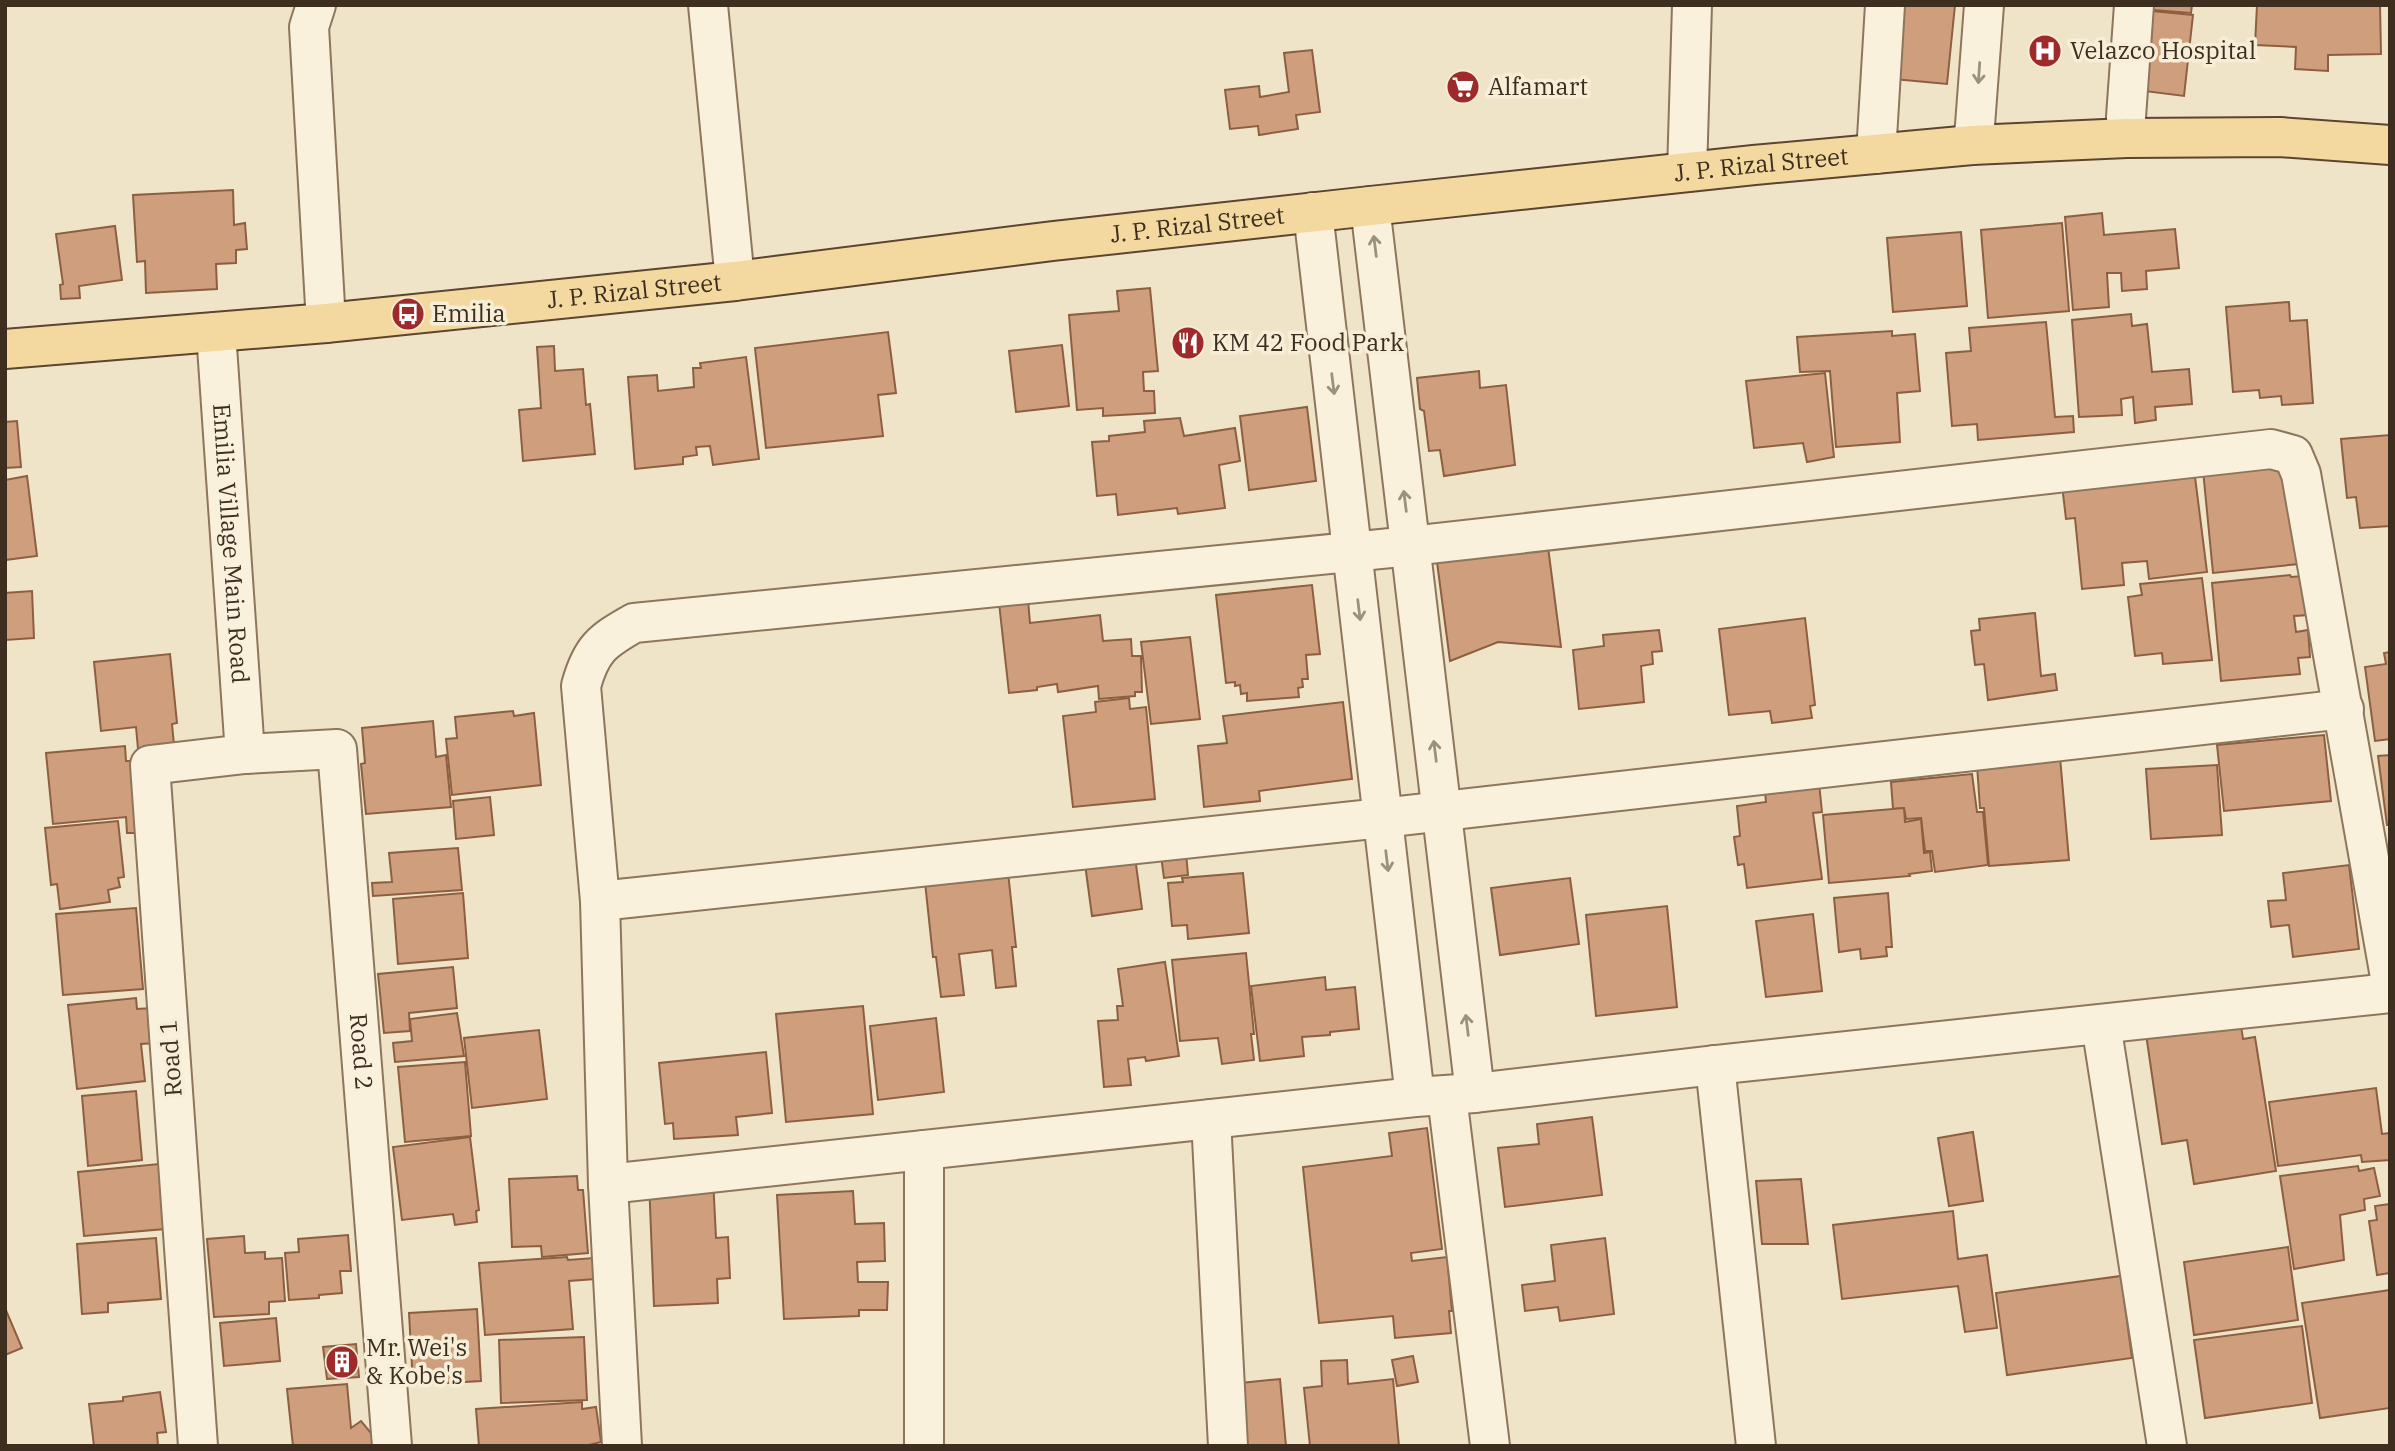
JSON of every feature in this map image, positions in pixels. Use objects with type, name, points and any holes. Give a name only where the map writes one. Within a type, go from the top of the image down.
[{"type":"main road","name":"J. P. Rizal Street","points":[[5,349],[326,323],[734,281],[1313,212],[1972,145],[2127,138],[2280,137],[2390,145]]},
{"type":"street","points":[[316,5],[309,27],[326,323]]},
{"type":"street","points":[[708,5],[734,281]]},
{"type":"street","points":[[1687,172],[1692,5]]},
{"type":"street","points":[[1876,154],[1885,5]]},
{"type":"street","points":[[1972,145],[1984,5]]},
{"type":"street","points":[[2127,138],[2126,117],[2134,5]]},
{"type":"street","points":[[1370,206],[1442,810],[1446,1095]]},
{"type":"street","points":[[1313,212],[1382,818],[1446,1095],[1490,1446]]},
{"type":"street","name":"Emilia Village Main Road","points":[[216,332],[245,754]]},
{"type":"street","points":[[622,1446],[608,1184],[600,901],[581,686],[587,662],[606,638],[634,623],[1411,546],[2271,449],[2293,455],[2301,474],[2390,977]]},
{"type":"street","points":[[600,901],[1382,818],[2344,709]]},
{"type":"street","name":"Road 2","points":[[245,754],[337,749],[392,1446]]},
{"type":"street","name":"Road 1","points":[[198,1446],[150,765],[245,754]]},
{"type":"street","points":[[608,1184],[2390,993]]},
{"type":"street","points":[[2101,1024],[2168,1446]]},
{"type":"street","points":[[1715,1065],[1756,1446]]},
{"type":"street","points":[[1211,1119],[1228,1446]]},
{"type":"street","points":[[924,1150],[924,1446]]},
{"type":"building","points":[[1901,5],[1955,5],[1947,84],[1894,79]]},
{"type":"building","points":[[2153,5],[2192,5],[2191,13],[2153,10]]},
{"type":"building","points":[[2257,5],[2380,5],[2381,54],[2328,55],[2328,71],[2295,69],[2296,47],[2255,45]]},
{"type":"building","points":[[2152,11],[2193,15],[2184,96],[2144,91]]},
{"type":"building","points":[[1312,50],[1320,112],[1296,115],[1298,129],[1259,135],[1258,126],[1230,129],[1225,90],[1259,86],[1260,97],[1289,92],[1284,53]]},
{"type":"building","points":[[233,190],[234,225],[245,223],[247,249],[236,250],[236,263],[216,264],[217,289],[146,293],[145,261],[137,262],[133,195]]},
{"type":"building","points":[[2102,213],[2104,235],[2175,229],[2179,268],[2146,271],[2147,289],[2122,291],[2121,273],[2107,273],[2109,307],[2073,310],[2065,217]]},
{"type":"building","points":[[2062,223],[2069,311],[1988,318],[1981,230]]},
{"type":"building","points":[[115,226],[122,280],[79,286],[80,298],[61,299],[60,285],[63,284],[56,234]]},
{"type":"building","points":[[1961,232],[1967,306],[1893,312],[1887,238]]},
{"type":"building","points":[[1150,288],[1158,371],[1143,372],[1144,391],[1154,391],[1155,413],[1103,416],[1103,408],[1077,410],[1069,315],[1119,311],[1117,291]]},
{"type":"building","points":[[2289,302],[2290,321],[2307,320],[2313,403],[2282,405],[2281,396],[2260,398],[2259,390],[2233,392],[2226,307]]},
{"type":"building","points":[[2131,314],[2132,326],[2147,324],[2152,372],[2189,369],[2192,404],[2155,407],[2156,420],[2135,423],[2133,397],[2121,399],[2122,415],[2079,417],[2072,320]]},
{"type":"building","points":[[2046,322],[2055,417],[2073,416],[2074,432],[1978,440],[1977,424],[1952,426],[1946,353],[1971,351],[1969,328]]},
{"type":"building","points":[[1892,331],[1892,336],[1915,334],[1920,391],[1897,393],[1900,442],[1836,447],[1830,371],[1800,372],[1797,337]]},
{"type":"building","points":[[888,332],[896,393],[878,395],[883,436],[766,448],[755,348]]},
{"type":"building","points":[[1062,345],[1069,406],[1016,412],[1009,351]]},
{"type":"building","points":[[554,346],[555,371],[583,369],[595,454],[523,461],[519,410],[541,408],[537,347]]},
{"type":"building","points":[[746,357],[759,459],[713,465],[710,446],[696,447],[697,455],[683,457],[683,464],[635,469],[628,377],[657,375],[658,391],[694,387],[693,368],[701,368],[700,363]]},
{"type":"building","points":[[1479,371],[1480,388],[1506,385],[1515,465],[1444,476],[1440,450],[1429,451],[1417,378]]},
{"type":"building","points":[[1825,373],[1834,457],[1807,462],[1803,443],[1754,448],[1746,381]]},
{"type":"building","points":[[1307,407],[1316,481],[1249,490],[1240,416]]},
{"type":"building","points":[[1180,418],[1184,436],[1235,428],[1240,461],[1219,465],[1225,508],[1178,514],[1177,508],[1118,515],[1116,494],[1097,496],[1092,442],[1109,441],[1109,436],[1145,432],[1144,421]]},
{"type":"building","points":[[17,421],[21,467],[5,468],[5,422]]},
{"type":"building","points":[[2390,435],[2390,526],[2360,528],[2356,497],[2347,498],[2341,439]]},
{"type":"building","points":[[2289,461],[2299,564],[2213,573],[2203,470]]},
{"type":"building","points":[[2194,469],[2207,572],[2149,579],[2147,561],[2122,563],[2124,585],[2082,589],[2075,518],[2066,519],[2062,485]]},
{"type":"building","points":[[27,476],[37,556],[5,560],[5,480]]},
{"type":"building","points":[[1548,547],[1561,647],[1498,642],[1450,661],[1437,562]]},
{"type":"building","points":[[2304,576],[2309,615],[2294,616],[2296,632],[2308,630],[2310,657],[2298,658],[2300,674],[2221,681],[2212,583]]},
{"type":"building","points":[[2202,578],[2212,660],[2163,664],[2162,653],[2135,656],[2128,597],[2142,595],[2140,584]]},
{"type":"building","points":[[1312,585],[1320,654],[1306,655],[1308,679],[1302,679],[1303,687],[1298,688],[1299,697],[1247,701],[1247,693],[1241,694],[1240,685],[1235,686],[1235,682],[1226,683],[1216,595]]},
{"type":"building","points":[[32,591],[34,638],[5,640],[5,593]]},
{"type":"building","points":[[1028,600],[1030,623],[1100,615],[1103,641],[1131,639],[1132,656],[1141,656],[1142,692],[1135,692],[1135,696],[1099,699],[1098,686],[1058,692],[1057,684],[1037,687],[1037,690],[1009,693],[999,603]]},
{"type":"building","points":[[2035,613],[2041,676],[2055,674],[2057,690],[1988,700],[1984,664],[1975,665],[1971,631],[1980,630],[1979,619]]},
{"type":"building","points":[[1805,618],[1815,705],[1810,706],[1812,718],[1772,723],[1770,711],[1729,715],[1719,629]]},
{"type":"building","points":[[1659,630],[1662,651],[1652,652],[1653,664],[1641,666],[1644,702],[1579,709],[1573,650],[1604,646],[1603,635]]},
{"type":"building","points":[[1190,637],[1200,719],[1151,724],[1141,642]]},
{"type":"building","points":[[2390,652],[2390,739],[2375,741],[2365,667],[2386,664],[2384,653]]},
{"type":"building","points":[[170,654],[177,723],[172,724],[174,745],[138,749],[136,727],[101,731],[94,662]]},
{"type":"building","points":[[1129,698],[1130,709],[1146,707],[1155,799],[1073,807],[1063,716],[1096,712],[1095,702]]},
{"type":"building","points":[[1343,702],[1352,779],[1259,791],[1260,801],[1204,807],[1198,746],[1227,743],[1223,716]]},
{"type":"building","points":[[513,711],[514,716],[534,713],[541,785],[452,795],[446,739],[457,738],[455,717]]},
{"type":"building","points":[[433,721],[436,757],[446,755],[451,807],[366,814],[361,764],[365,763],[362,728]]},
{"type":"building","points":[[2324,735],[2331,801],[2224,811],[2217,745]]},
{"type":"building","points":[[125,746],[126,761],[134,761],[140,833],[127,833],[126,817],[53,824],[46,753]]},
{"type":"building","points":[[2390,755],[2390,825],[2387,825],[2378,756]]},
{"type":"building","points":[[2060,757],[2069,860],[1989,866],[1977,765]]},
{"type":"building","points":[[2217,765],[2222,835],[2151,839],[2146,769]]},
{"type":"building","points":[[1972,774],[1977,812],[1983,812],[1988,865],[1935,872],[1932,851],[1925,851],[1921,818],[1906,819],[1904,808],[1893,809],[1891,782]]},
{"type":"building","points":[[1819,783],[1822,812],[1813,813],[1822,879],[1747,888],[1744,864],[1738,865],[1734,837],[1740,836],[1737,806],[1766,802],[1765,792]]},
{"type":"building","points":[[490,797],[494,835],[456,839],[453,801]]},
{"type":"building","points":[[1904,808],[1905,822],[1921,819],[1924,853],[1930,852],[1932,871],[1909,874],[1910,876],[1829,883],[1823,815]]},
{"type":"building","points":[[118,821],[124,877],[118,878],[120,887],[108,890],[110,902],[60,909],[57,884],[51,885],[45,828]]},
{"type":"building","points":[[458,848],[462,890],[373,896],[372,883],[392,882],[389,853]]},
{"type":"building","points":[[1186,853],[1188,875],[1164,878],[1161,856]]},
{"type":"building","points":[[1135,857],[1142,909],[1092,916],[1085,864]]},
{"type":"building","points":[[2349,865],[2359,949],[2293,957],[2289,925],[2271,927],[2268,901],[2286,900],[2283,873]]},
{"type":"building","points":[[1008,872],[1016,947],[1012,947],[1016,986],[996,988],[992,950],[959,954],[964,995],[941,997],[936,957],[933,957],[925,882]]},
{"type":"building","points":[[1243,873],[1249,933],[1188,939],[1187,925],[1172,926],[1168,883],[1183,882],[1182,878]]},
{"type":"building","points":[[1570,878],[1579,944],[1500,955],[1491,888]]},
{"type":"building","points":[[463,893],[468,958],[398,964],[393,899]]},
{"type":"building","points":[[1888,893],[1892,947],[1886,947],[1887,956],[1861,959],[1860,949],[1839,952],[1834,898]]},
{"type":"building","points":[[1667,906],[1677,1007],[1596,1016],[1586,915]]},
{"type":"building","points":[[136,908],[143,989],[63,995],[56,914]]},
{"type":"building","points":[[1813,914],[1822,991],[1766,997],[1756,921]]},
{"type":"building","points":[[1246,953],[1254,1060],[1222,1064],[1218,1038],[1180,1041],[1172,960]]},
{"type":"building","points":[[1165,962],[1179,1056],[1146,1061],[1145,1057],[1128,1059],[1131,1085],[1104,1087],[1098,1021],[1118,1020],[1117,1006],[1123,1006],[1118,969]]},
{"type":"building","points":[[453,967],[457,1008],[409,1013],[410,1031],[384,1033],[378,974]]},
{"type":"building","points":[[1325,977],[1326,990],[1355,987],[1359,1029],[1302,1037],[1304,1056],[1260,1061],[1251,986]]},
{"type":"building","points":[[136,998],[137,1009],[152,1008],[155,1043],[141,1044],[145,1081],[77,1089],[68,1005]]},
{"type":"building","points":[[863,1006],[873,1114],[786,1122],[776,1014]]},
{"type":"building","points":[[2239,1012],[2243,1039],[2255,1037],[2276,1171],[2194,1184],[2187,1140],[2162,1144],[2146,1034]]},
{"type":"building","points":[[457,1013],[464,1056],[395,1062],[393,1043],[412,1041],[410,1019]]},
{"type":"building","points":[[936,1018],[944,1092],[878,1100],[870,1026]]},
{"type":"building","points":[[539,1030],[547,1099],[472,1108],[464,1038]]},
{"type":"building","points":[[766,1052],[772,1113],[736,1117],[738,1135],[674,1139],[673,1123],[665,1124],[659,1063]]},
{"type":"building","points":[[465,1062],[471,1136],[405,1142],[398,1067]]},
{"type":"building","points":[[2376,1088],[2382,1134],[2390,1133],[2390,1160],[2362,1162],[2361,1155],[2278,1166],[2269,1102]]},
{"type":"building","points":[[136,1091],[142,1160],[88,1166],[82,1096]]},
{"type":"building","points":[[1592,1117],[1602,1195],[1505,1207],[1498,1148],[1539,1144],[1537,1124]]},
{"type":"building","points":[[1427,1128],[1442,1249],[1411,1253],[1412,1261],[1447,1257],[1452,1311],[1449,1311],[1451,1333],[1395,1338],[1393,1316],[1319,1323],[1303,1167],[1392,1156],[1389,1133]]},
{"type":"building","points":[[1973,1132],[1983,1201],[1949,1206],[1938,1138]]},
{"type":"building","points":[[470,1137],[479,1210],[476,1211],[477,1222],[455,1225],[453,1214],[402,1220],[393,1147]]},
{"type":"building","points":[[159,1164],[165,1229],[84,1236],[78,1172]]},
{"type":"building","points":[[2358,1166],[2359,1171],[2374,1168],[2380,1196],[2364,1199],[2365,1210],[2340,1215],[2344,1260],[2294,1269],[2280,1176]]},
{"type":"building","points":[[577,1176],[578,1190],[583,1190],[588,1253],[542,1257],[541,1246],[512,1247],[509,1179]]},
{"type":"building","points":[[713,1178],[716,1238],[728,1237],[730,1278],[717,1279],[718,1303],[654,1306],[649,1181]]},
{"type":"building","points":[[1801,1179],[1808,1244],[1762,1244],[1756,1181]]},
{"type":"building","points":[[853,1191],[855,1224],[884,1223],[885,1261],[857,1262],[858,1282],[888,1282],[887,1310],[859,1310],[859,1316],[784,1319],[777,1195]]},
{"type":"building","points":[[2390,1204],[2390,1273],[2377,1275],[2369,1221],[2377,1220],[2375,1206]]},
{"type":"building","points":[[1953,1211],[1958,1259],[1987,1255],[1997,1328],[1965,1332],[1958,1286],[1842,1299],[1833,1225]]},
{"type":"building","points":[[348,1235],[351,1271],[340,1271],[342,1293],[289,1300],[285,1253],[299,1252],[298,1239]]},
{"type":"building","points":[[244,1236],[245,1253],[265,1252],[265,1259],[282,1258],[285,1301],[269,1302],[269,1314],[214,1317],[207,1239]]},
{"type":"building","points":[[156,1238],[161,1299],[108,1303],[108,1312],[82,1314],[77,1244]]},
{"type":"building","points":[[1605,1238],[1614,1314],[1560,1321],[1558,1307],[1525,1311],[1522,1285],[1555,1281],[1551,1245]]},
{"type":"building","points":[[2288,1247],[2298,1320],[2194,1335],[2184,1262]]},
{"type":"building","points":[[567,1257],[568,1260],[594,1258],[595,1279],[569,1281],[573,1329],[485,1335],[479,1263]]},
{"type":"building","points":[[2121,1276],[2132,1358],[2007,1375],[1996,1293]]},
{"type":"building","points":[[2390,1290],[2390,1408],[2320,1418],[2302,1303]]},
{"type":"building","points":[[5,1308],[22,1348],[5,1355]]},
{"type":"building","points":[[477,1309],[481,1381],[413,1385],[409,1313]]},
{"type":"building","points":[[276,1318],[280,1361],[224,1366],[220,1323]]},
{"type":"building","points":[[2302,1326],[2312,1403],[2205,1418],[2194,1340]]},
{"type":"building","points":[[584,1337],[587,1400],[501,1403],[499,1340]]},
{"type":"building","name":"Mr. Wei's & Kobe's","points":[[356,1344],[359,1377],[327,1379],[323,1347]]},
{"type":"building","points":[[1413,1356],[1418,1382],[1397,1386],[1392,1360]]},
{"type":"building","points":[[1347,1360],[1348,1384],[1393,1379],[1399,1446],[1310,1446],[1304,1388],[1322,1386],[1321,1361]]},
{"type":"building","points":[[1280,1379],[1286,1446],[1237,1446],[1231,1384]]},
{"type":"building","points":[[347,1384],[351,1428],[361,1421],[381,1445],[293,1446],[287,1389]]},
{"type":"building","points":[[160,1392],[166,1432],[157,1433],[158,1446],[94,1446],[89,1404],[123,1401],[123,1397]]},
{"type":"building","points":[[582,1402],[582,1409],[596,1407],[601,1442],[585,1446],[479,1446],[476,1409]]},
{"type":"place","name":"Velazco Hospital","points":[[2045,51]]},
{"type":"place","name":"Alfamart","points":[[1463,87]]},
{"type":"place","name":"Emilia","points":[[408,314]]},
{"type":"place","name":"KM 42 Food Park","points":[[1188,343]]},
{"type":"place","name":"Mr. Wei's & Kobe's","points":[[342,1362]]}]
